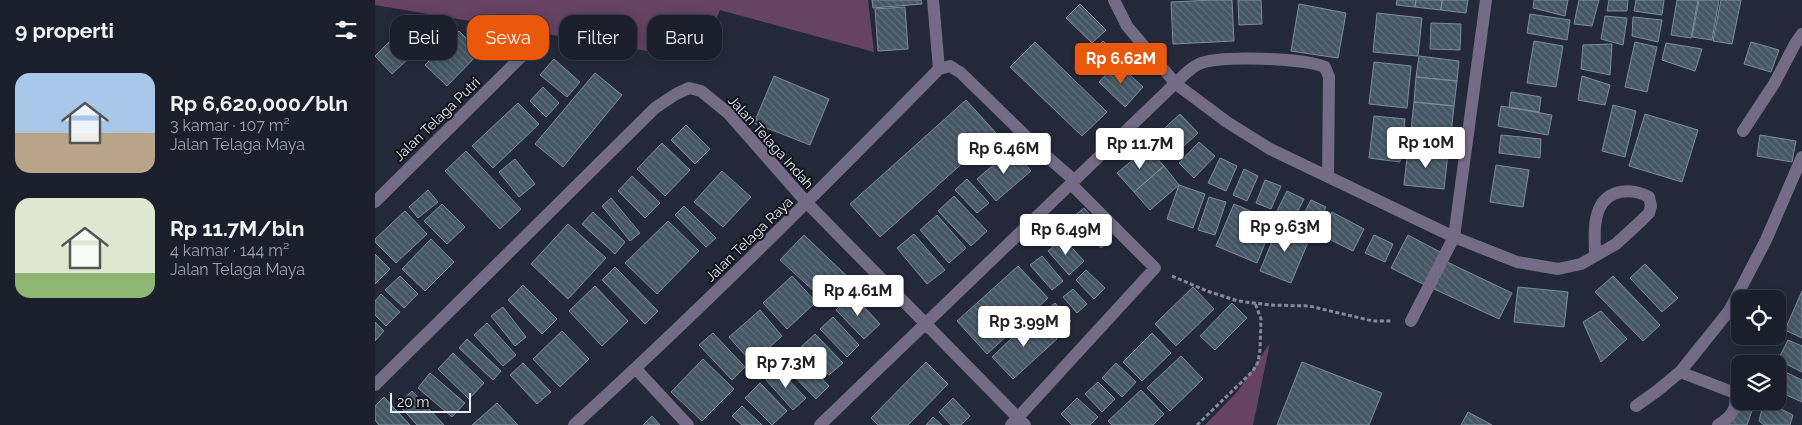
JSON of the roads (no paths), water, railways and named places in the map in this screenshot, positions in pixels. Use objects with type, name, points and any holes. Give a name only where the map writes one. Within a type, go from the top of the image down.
[{"type":"street","points":[[933,0],[939,69],[950,66],[961,73],[1073,182],[1155,268],[1018,422]]},
{"type":"street","points":[[1114,0],[1127,26],[1176,84],[1227,122],[1270,148],[1454,237],[1517,262],[1558,269],[1581,264],[1616,244],[1649,213],[1651,206],[1649,197],[1630,190],[1615,193],[1607,199],[1600,208],[1594,231],[1595,255]]},
{"type":"street","points":[[1411,322],[1454,237],[1486,0]]},
{"type":"street","points":[[1743,131],[1774,84],[1802,34]]},
{"type":"street","points":[[820,425],[925,322],[1186,73],[1198,64],[1225,58],[1305,62],[1325,67],[1329,77],[1328,176]]},
{"type":"street","name":"Jalan Telaga Putri","points":[[375,202],[518,60]]},
{"type":"street","name":"Jalan Telaga Raya","points":[[574,425],[636,369],[807,203],[939,69]]},
{"type":"street","name":"Jalan Telaga Indah","points":[[375,384],[655,108],[689,88],[701,91],[728,113],[807,203],[925,322],[1018,422]]},
{"type":"street","points":[[1636,406],[1680,372],[1729,311],[1766,240],[1802,157]]},
{"type":"street","points":[[636,369],[688,425]]},
{"type":"street","points":[[1680,372],[1735,393],[1734,408],[1729,418],[1718,425]]}]
